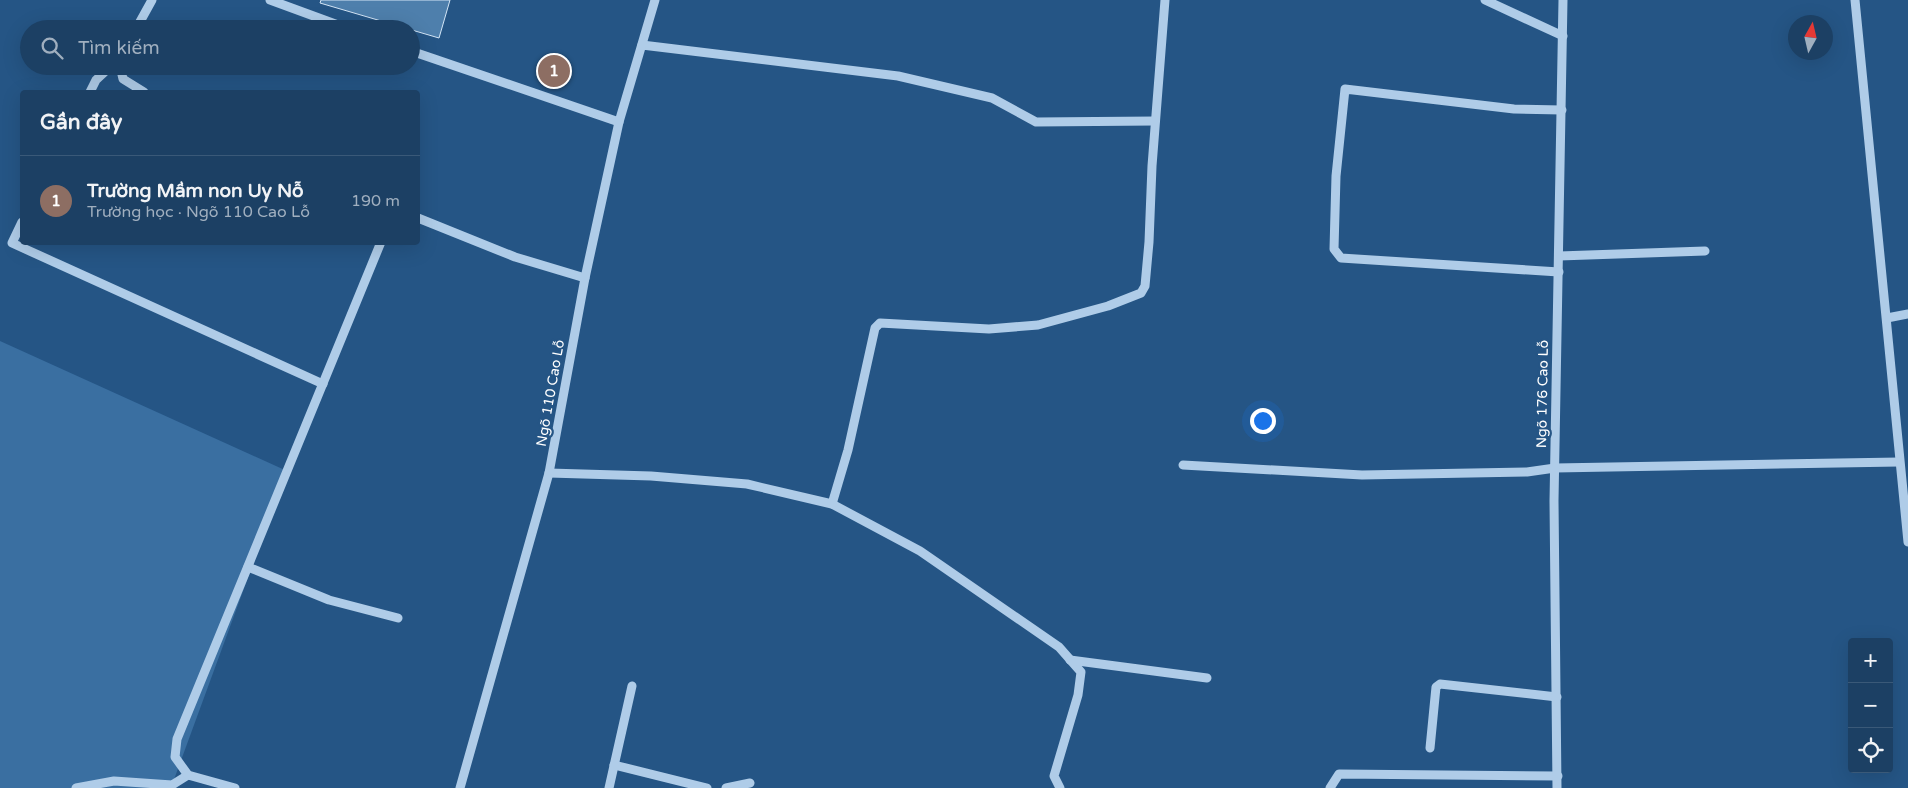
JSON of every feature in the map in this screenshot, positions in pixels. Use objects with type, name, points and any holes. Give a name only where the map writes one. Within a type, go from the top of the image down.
[{"type":"street","points":[[141,20],[152,0]]},
{"type":"street","points":[[270,0],[324,20]]},
{"type":"street","name":"Ngõ 110 Cao Lỗ","points":[[460,788],[549,473],[585,278],[619,122],[655,0]]},
{"type":"street","points":[[832,504],[848,450],[874,328],[880,324],[989,329],[1038,325],[1108,306],[1141,293],[1145,286],[1149,242],[1155,121],[1165,0]]},
{"type":"street","points":[[1485,0],[1563,36]]},
{"type":"street","name":"Ngõ 176 Cao Lỗ","points":[[1557,788],[1555,468],[1563,0]]},
{"type":"street","points":[[1855,0],[1908,542]]},
{"type":"street","points":[[642,45],[898,76],[992,98],[1036,122],[1155,121]]},
{"type":"street","points":[[420,54],[619,122]]},
{"type":"street","points":[[91,90],[96,80],[101,75]]},
{"type":"street","points":[[122,75],[123,79],[141,90]]},
{"type":"street","points":[[1558,272],[1341,258],[1334,249],[1336,176],[1345,89],[1514,109],[1562,110]]},
{"type":"street","points":[[420,219],[515,258],[585,278]]},
{"type":"street","points":[[20,226],[12,243],[323,384]]},
{"type":"street","points":[[235,788],[188,775],[175,757],[177,738],[380,245]]},
{"type":"street","points":[[1559,256],[1705,251]]},
{"type":"street","points":[[1886,318],[1908,314]]},
{"type":"street","points":[[1183,465],[1362,476],[1527,472],[1555,468],[1900,462]]},
{"type":"street","points":[[549,473],[651,476],[747,484],[832,504],[920,551],[1059,647],[1081,672],[1078,695],[1054,776],[1060,788]]},
{"type":"street","points":[[248,567],[328,600],[398,618]]},
{"type":"street","points":[[1070,660],[1207,678]]},
{"type":"street","points":[[1430,748],[1435,692],[1436,687],[1440,684],[1557,697]]},
{"type":"street","points":[[609,788],[632,686]]},
{"type":"street","points":[[614,764],[707,788]]},
{"type":"street","points":[[1330,788],[1339,774],[1558,776]]},
{"type":"street","points":[[76,788],[114,780],[172,785],[188,775]]},
{"type":"street","points":[[726,788],[750,783]]},
{"type":"shaded area","points":[[0,341],[287,471],[172,785],[178,788],[0,788]]},
{"type":"building","points":[[321,0],[450,0],[439,38],[420,32],[420,20],[378,20],[320,3]]},
{"type":"place","name":"Trường Mầm non Uy Nỗ","points":[[554,71]]}]
